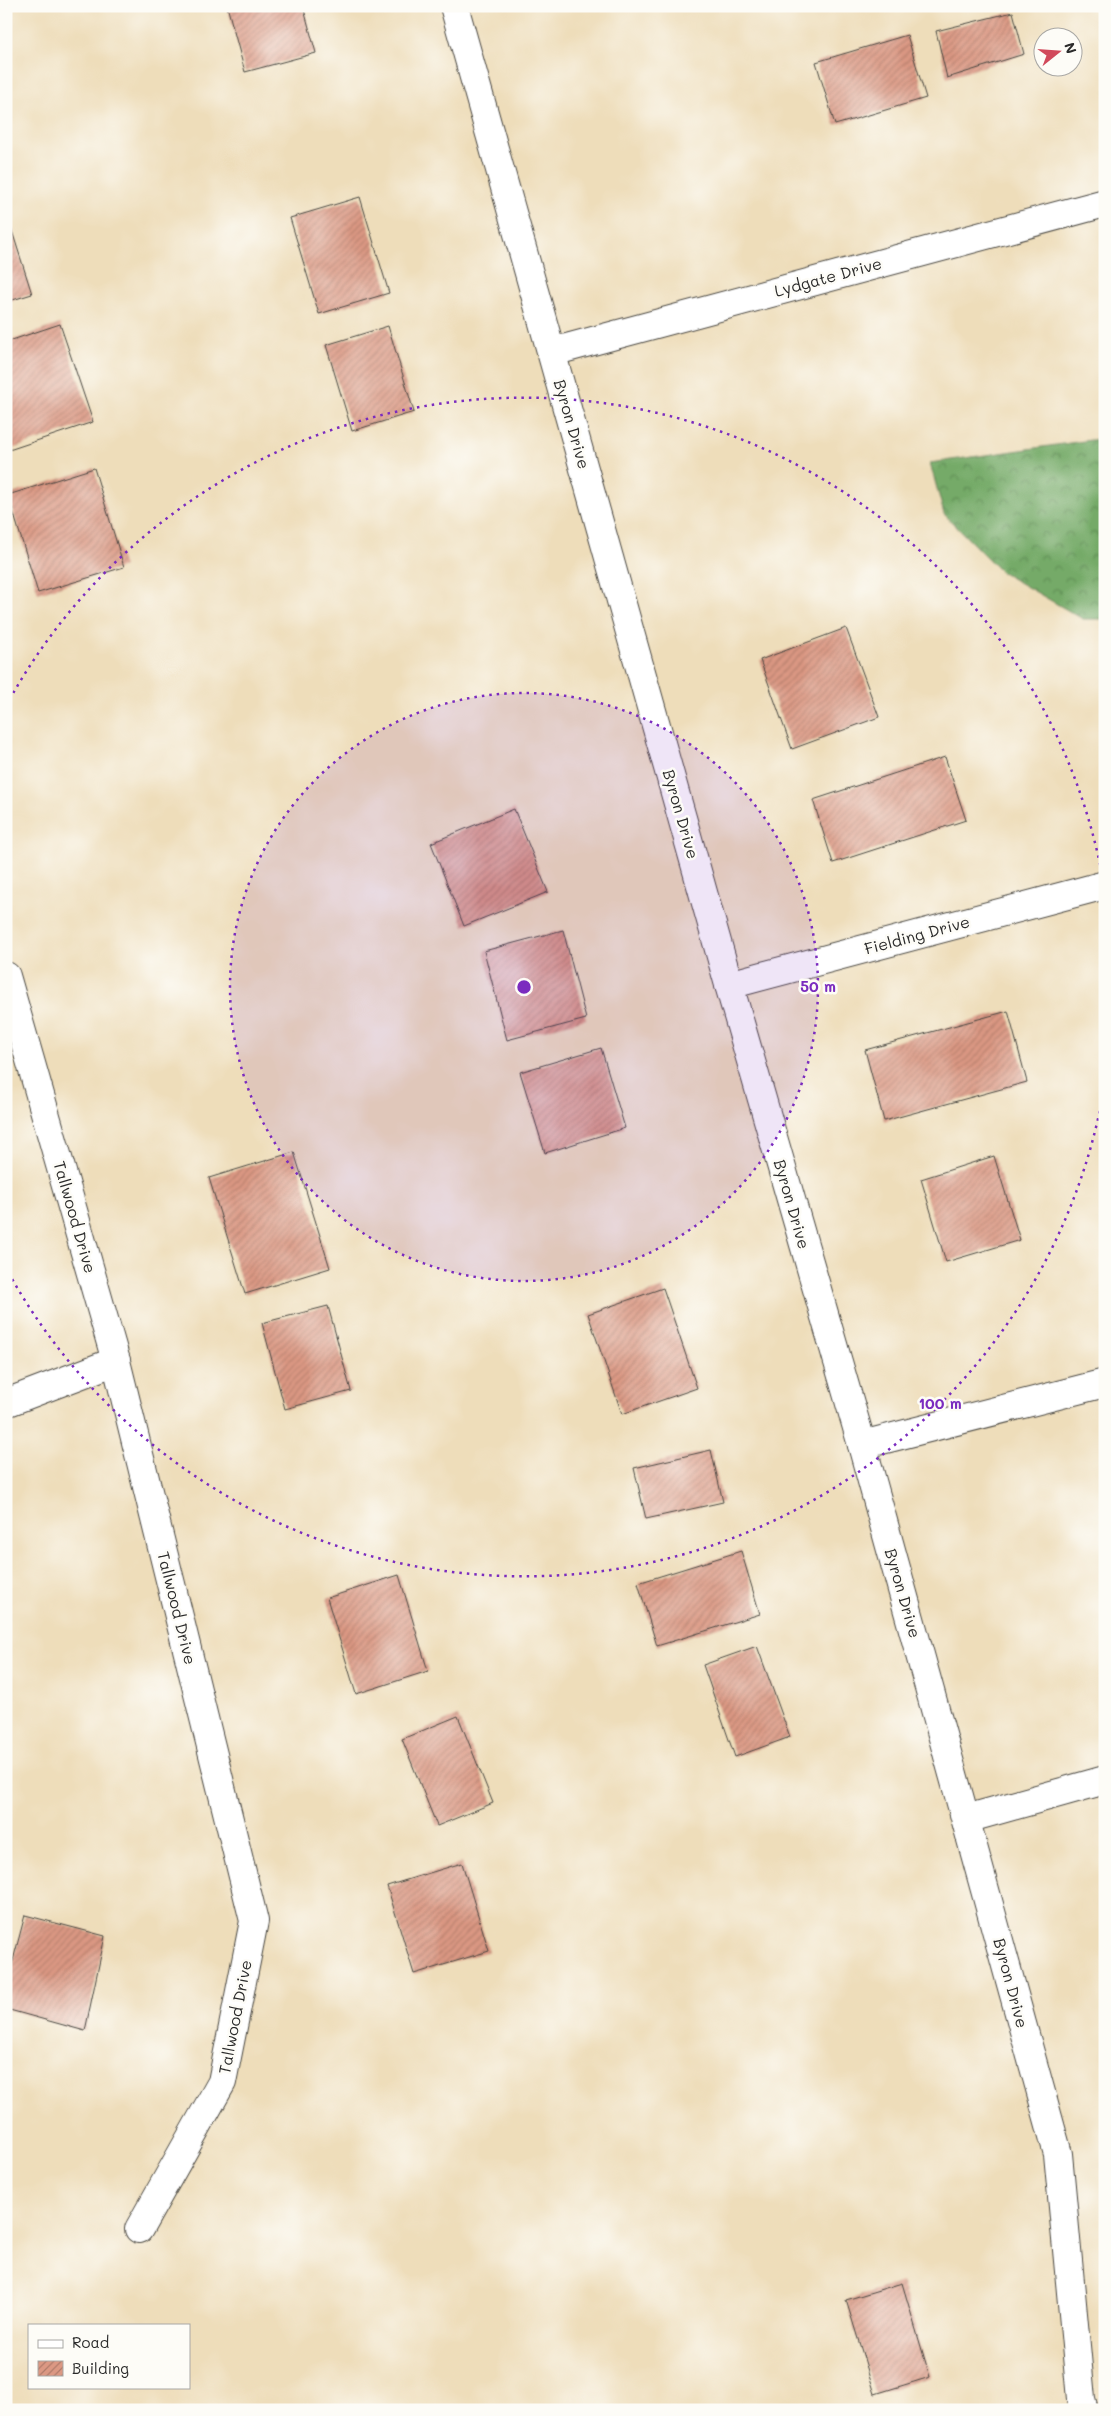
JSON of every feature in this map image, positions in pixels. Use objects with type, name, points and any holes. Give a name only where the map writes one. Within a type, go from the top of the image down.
[{"type":"street","name":"Byron Drive","points":[[454,6],[729,985],[862,1445],[1058,2154],[1081,2399],[1084,2410]]},
{"type":"street","name":"Lydgate Drive","points":[[552,352],[1105,203]]},
{"type":"street","name":"Fielding Drive","points":[[729,985],[1105,885]]},
{"type":"street","name":"Tallwood Drive","points":[[6,976],[116,1361],[254,1921],[222,2082],[139,2229]]},
{"type":"street","points":[[6,1403],[116,1361]]},
{"type":"street","points":[[862,1445],[1105,1383]]},
{"type":"street","points":[[966,1819],[1105,1780]]},
{"type":"green space","points":[[1105,438],[1105,619],[1083,619],[1001,572],[944,514],[930,463]]},
{"type":"building","points":[[227,6],[303,6],[316,53],[245,72]]},
{"type":"building","points":[[1013,12],[1024,54],[947,78],[936,31]]},
{"type":"building","points":[[907,35],[926,98],[835,125],[816,62]]},
{"type":"building","points":[[360,197],[389,293],[319,314],[290,218]]},
{"type":"building","points":[[6,212],[32,294],[6,302]]},
{"type":"building","points":[[60,324],[93,422],[9,450],[6,444],[6,342]]},
{"type":"building","points":[[388,326],[414,412],[352,431],[326,345]]},
{"type":"building","points":[[94,468],[124,567],[38,593],[8,495]]},
{"type":"building","points":[[846,628],[879,717],[792,749],[760,660]]},
{"type":"building","points":[[945,757],[966,820],[833,863],[813,800]]},
{"type":"building","points":[[514,809],[548,892],[464,926],[431,843]]},
{"type":"building","points":[[563,930],[586,1019],[507,1040],[484,951]]},
{"type":"building","points":[[1008,1011],[1027,1082],[884,1121],[865,1050]]},
{"type":"building","points":[[601,1048],[625,1128],[545,1153],[520,1072]]},
{"type":"building","points":[[294,1152],[330,1268],[245,1294],[209,1178]]},
{"type":"building","points":[[994,1156],[1020,1240],[946,1262],[921,1179]]},
{"type":"building","points":[[663,1288],[697,1388],[622,1414],[588,1314]]},
{"type":"building","points":[[328,1306],[351,1391],[285,1409],[262,1323]]},
{"type":"building","points":[[711,1450],[723,1502],[646,1519],[634,1468]]},
{"type":"building","points":[[741,1551],[760,1614],[657,1646],[638,1583]]},
{"type":"building","points":[[399,1575],[428,1671],[356,1694],[327,1598]]},
{"type":"building","points":[[757,1646],[790,1737],[735,1757],[703,1665]]},
{"type":"building","points":[[458,1716],[493,1803],[437,1826],[402,1739]]},
{"type":"building","points":[[462,1863],[489,1951],[414,1974],[387,1886]]},
{"type":"building","points":[[25,1915],[105,1936],[85,2031],[6,2009],[6,1987]]},
{"type":"building","points":[[902,2283],[930,2377],[875,2394],[846,2300]]}]
